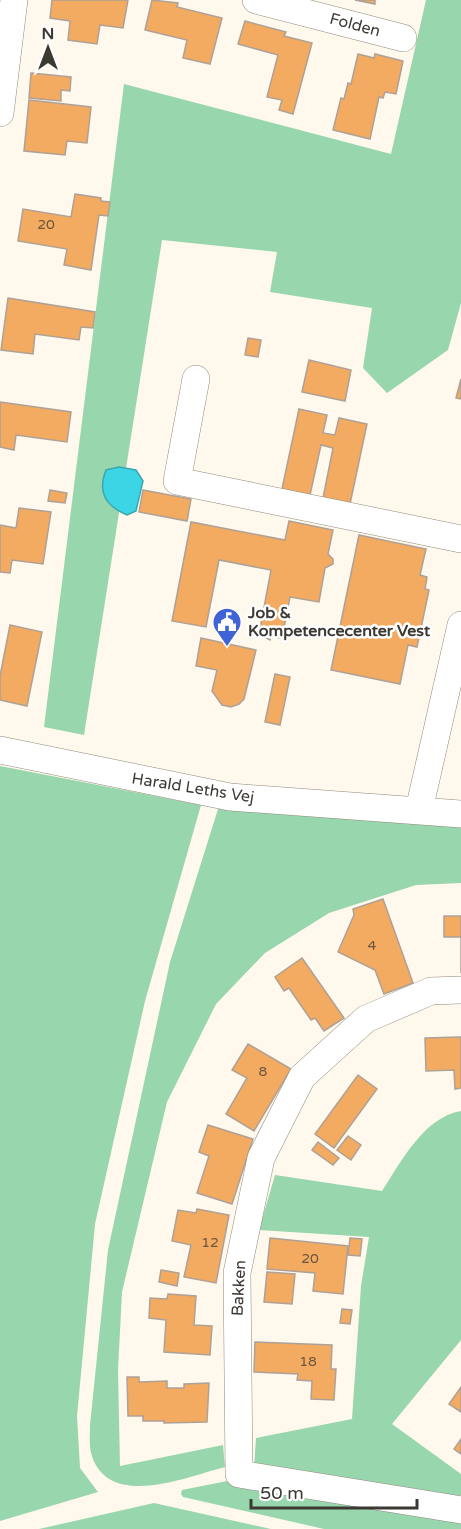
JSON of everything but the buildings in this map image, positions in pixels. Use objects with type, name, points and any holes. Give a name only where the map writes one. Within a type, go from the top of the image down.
[{"type":"street","points":[[0,113],[15,0]]},
{"type":"street","name":"Folden","points":[[256,0],[309,6],[403,38]]},
{"type":"street","points":[[196,379],[177,481],[461,539]]},
{"type":"street","points":[[419,810],[461,625]]},
{"type":"street","name":"Harald Leths Vej","points":[[0,750],[230,797],[461,814]]},
{"type":"street","name":"Bakken","points":[[461,990],[431,991],[366,1019],[302,1077],[261,1158],[237,1273],[239,1474],[461,1510]]},
{"type":"green space","points":[[426,0],[461,0],[461,303],[448,350],[387,393],[363,368],[372,308],[270,292],[277,252],[162,240],[84,735],[44,727],[124,84],[391,154]]},
{"type":"green space","points":[[0,766],[201,805],[145,1001],[95,1224],[77,1416],[80,1468],[98,1492],[0,1521]]},
{"type":"green space","points":[[219,806],[461,825],[461,883],[416,885],[329,913],[265,953],[216,1004],[167,1102],[122,1292],[118,1370],[120,1466],[223,1445],[225,1467],[170,1482],[149,1486],[130,1486],[113,1481],[100,1471],[90,1446],[90,1425],[108,1250],[170,962]]},
{"type":"green space","points":[[461,1111],[461,1340],[392,1424],[461,1474],[461,1495],[448,1503],[254,1469],[256,1438],[352,1419],[361,1286],[369,1237],[259,1230],[275,1175],[382,1191],[425,1131],[448,1115]]},
{"type":"green space","points":[[232,1480],[461,1518],[461,1529],[324,1529],[183,1497],[181,1494],[182,1490]]},
{"type":"green space","points":[[154,1503],[271,1529],[39,1529]]},
{"type":"water","points":[[119,467],[136,470],[143,481],[136,511],[127,515],[109,503],[103,492],[103,478],[106,470]]},
{"type":"place","name":"Job & Kompetencecenter Vest","points":[[227,648]]}]
